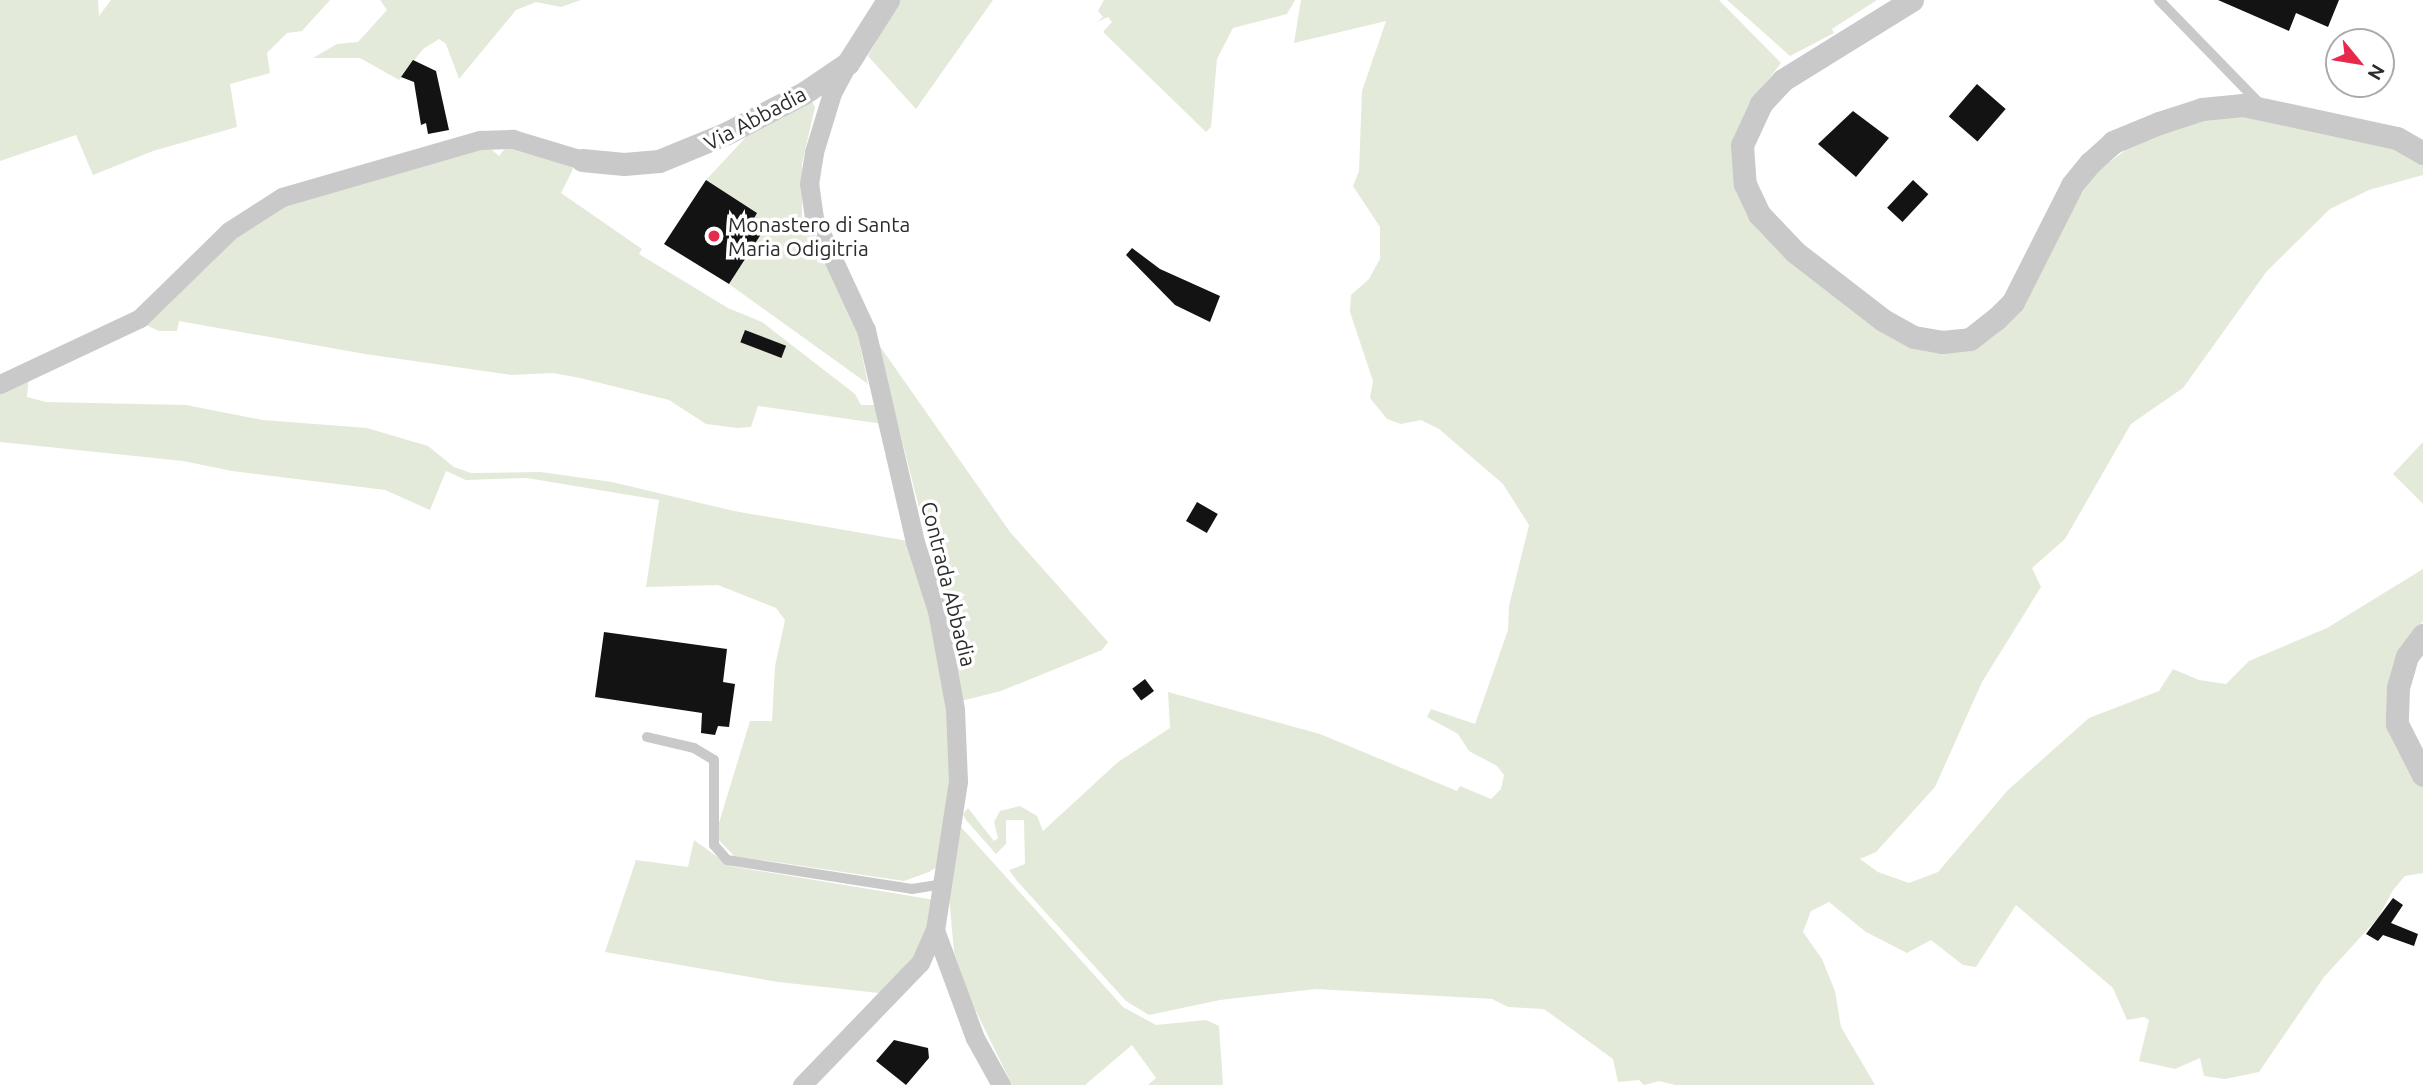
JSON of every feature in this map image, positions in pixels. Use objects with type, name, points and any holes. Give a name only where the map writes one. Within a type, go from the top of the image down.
[{"type":"street","name":"Via Abbadia","points":[[582,160],[641,163],[692,151],[804,93],[848,63],[888,0]]},
{"type":"street","points":[[1912,0],[1783,80],[1761,104],[1742,145],[1745,184],[1759,215],[1795,252],[1883,320],[1914,337],[1942,342],[1970,339],[1996,319],[2013,302],[2072,185],[2113,142],[2202,109],[2264,108],[2397,138],[2423,153]]},
{"type":"street","name":"Contrada Abbadia","points":[[802,1085],[912,973],[935,930],[958,781],[956,709],[937,611],[915,542],[866,330],[814,218],[810,184],[822,121],[848,63]]},
{"type":"street","points":[[0,384],[140,318],[229,231],[282,197],[480,140],[513,139],[582,160]]},
{"type":"street","points":[[2423,635],[2407,656],[2398,688],[2397,724],[2423,775]]},
{"type":"street","points":[[935,930],[975,1038],[1001,1085]]},
{"type":"lane","points":[[2158,0],[2264,108]]},
{"type":"lane","points":[[647,737],[694,748],[714,760],[714,845],[727,860],[912,889],[944,884]]},
{"type":"green space","points":[[0,0],[98,0],[99,16],[111,0],[330,0],[302,31],[287,33],[267,53],[270,73],[230,84],[237,127],[153,151],[93,175],[76,135],[0,161]]},
{"type":"green space","points":[[380,0],[581,0],[561,7],[536,2],[516,10],[459,79],[446,44],[439,39],[423,49],[399,80],[360,58],[313,58],[337,44],[358,42],[387,10]]},
{"type":"green space","points":[[899,0],[993,0],[916,109],[868,56]]},
{"type":"green space","points":[[1104,0],[1295,0],[1287,14],[1233,28],[1217,59],[1211,127],[1206,132],[1103,32],[1112,22],[1108,17],[1097,22],[1103,17],[1098,11]]},
{"type":"green space","points":[[1301,0],[1719,0],[1781,63],[1749,106],[1743,148],[1772,224],[1897,335],[1975,345],[1994,335],[2020,309],[2072,207],[2098,171],[2132,145],[2202,117],[2254,115],[2393,141],[2423,162],[2423,175],[2369,190],[2330,209],[2267,271],[2183,388],[2131,424],[2065,539],[2032,568],[2041,587],[1982,682],[1935,787],[1876,852],[1860,859],[1878,872],[1909,883],[1938,872],[2008,790],[2089,718],[2159,691],[2173,669],[2199,680],[2226,684],[2249,661],[2327,628],[2423,569],[2423,621],[2410,641],[2395,691],[2423,782],[2423,873],[2405,876],[2393,890],[2378,918],[2324,977],[2259,1072],[2225,1079],[2204,1076],[2200,1058],[2175,1069],[2139,1061],[2149,1020],[2144,1017],[2127,1020],[2113,988],[2016,905],[1976,967],[1963,965],[1931,940],[1907,953],[1866,932],[1829,902],[1811,911],[1803,932],[1822,959],[1835,991],[1841,1027],[1875,1085],[1675,1085],[1659,1081],[1644,1085],[1639,1080],[1618,1082],[1613,1059],[1544,1009],[1508,1007],[1492,999],[1316,989],[1220,1000],[1149,1015],[1126,1001],[1017,881],[1009,870],[1025,864],[1024,820],[1006,820],[1006,844],[996,854],[963,814],[968,808],[994,841],[998,838],[994,822],[1000,811],[1020,806],[1037,816],[1043,831],[1118,762],[1170,728],[1168,692],[1320,734],[1457,791],[1460,786],[1491,799],[1501,789],[1504,775],[1497,766],[1469,751],[1458,734],[1427,717],[1431,709],[1475,724],[1508,630],[1509,606],[1529,525],[1503,484],[1439,429],[1421,420],[1401,424],[1387,419],[1370,398],[1373,381],[1350,312],[1351,295],[1369,279],[1380,259],[1380,227],[1353,186],[1359,171],[1362,91],[1386,21],[1294,43]]},
{"type":"green space","points":[[1727,0],[1877,0],[1832,29],[1834,33],[1790,56]]},
{"type":"green space","points":[[812,102],[815,107],[802,164],[802,220],[809,225],[855,321],[868,384],[729,284],[764,229],[752,222],[757,213],[706,180],[747,136],[797,105]]},
{"type":"green space","points":[[484,143],[499,156],[507,146],[569,163],[573,169],[561,193],[642,249],[639,254],[728,308],[762,322],[855,394],[861,405],[877,405],[883,424],[758,406],[751,427],[706,424],[669,400],[580,378],[553,373],[512,375],[365,354],[179,321],[177,331],[159,331],[148,326],[148,321],[119,339],[29,376],[27,397],[46,402],[186,405],[263,420],[367,428],[428,446],[454,467],[471,473],[541,472],[612,482],[734,511],[914,542],[931,603],[953,756],[940,865],[929,872],[904,881],[734,856],[715,836],[750,721],[772,721],[775,666],[785,620],[776,608],[718,585],[646,587],[659,500],[527,478],[466,480],[446,471],[430,510],[385,490],[232,471],[183,461],[0,442],[0,383],[98,342],[257,213]]},
{"type":"green space","points":[[877,342],[1010,532],[1108,642],[1102,650],[1001,691],[961,701],[941,594]]},
{"type":"green space","points":[[2423,442],[2423,504],[2393,474]]},
{"type":"green space","points":[[961,827],[1123,1007],[1156,1025],[1206,1020],[1219,1026],[1223,1085],[1148,1085],[1156,1078],[1132,1045],[1085,1085],[1012,1085],[971,1001],[954,952],[949,896]]},
{"type":"green space","points":[[694,840],[730,866],[929,899],[935,902],[924,939],[897,983],[879,993],[778,982],[605,952],[636,860],[688,867]]},
{"type":"building","points":[[2218,0],[2339,0],[2328,27],[2296,13],[2289,31]]},
{"type":"building","points":[[413,60],[436,71],[449,130],[428,134],[426,123],[421,125],[414,82],[401,77]]},
{"type":"building","points":[[1977,84],[2006,109],[1977,141],[1949,116]]},
{"type":"building","points":[[1853,111],[1889,138],[1856,177],[1818,144]]},
{"type":"building","name":"Monastero di Santa Maria Odigitria","points":[[706,180],[757,213],[752,222],[765,228],[729,284],[664,244]]},
{"type":"building","points":[[1913,180],[1928,194],[1902,222],[1887,208]]},
{"type":"building","points":[[1132,248],[1160,269],[1220,296],[1210,322],[1175,305],[1126,255]]},
{"type":"building","points":[[745,330],[786,346],[781,358],[740,342]]},
{"type":"building","points":[[1197,502],[1218,514],[1207,533],[1186,521]]},
{"type":"building","points":[[604,632],[727,649],[723,682],[735,684],[729,727],[718,726],[715,735],[701,733],[702,713],[595,697]]},
{"type":"building","points":[[1145,679],[1154,691],[1141,701],[1132,689]]},
{"type":"building","points":[[2393,898],[2403,905],[2391,923],[2418,934],[2414,946],[2383,935],[2378,941],[2366,934]]},
{"type":"building","points":[[894,1040],[928,1048],[929,1058],[906,1085],[876,1061]]},
{"type":"place","name":"Monastero di Santa Maria Odigitria","points":[[714,236]]}]
